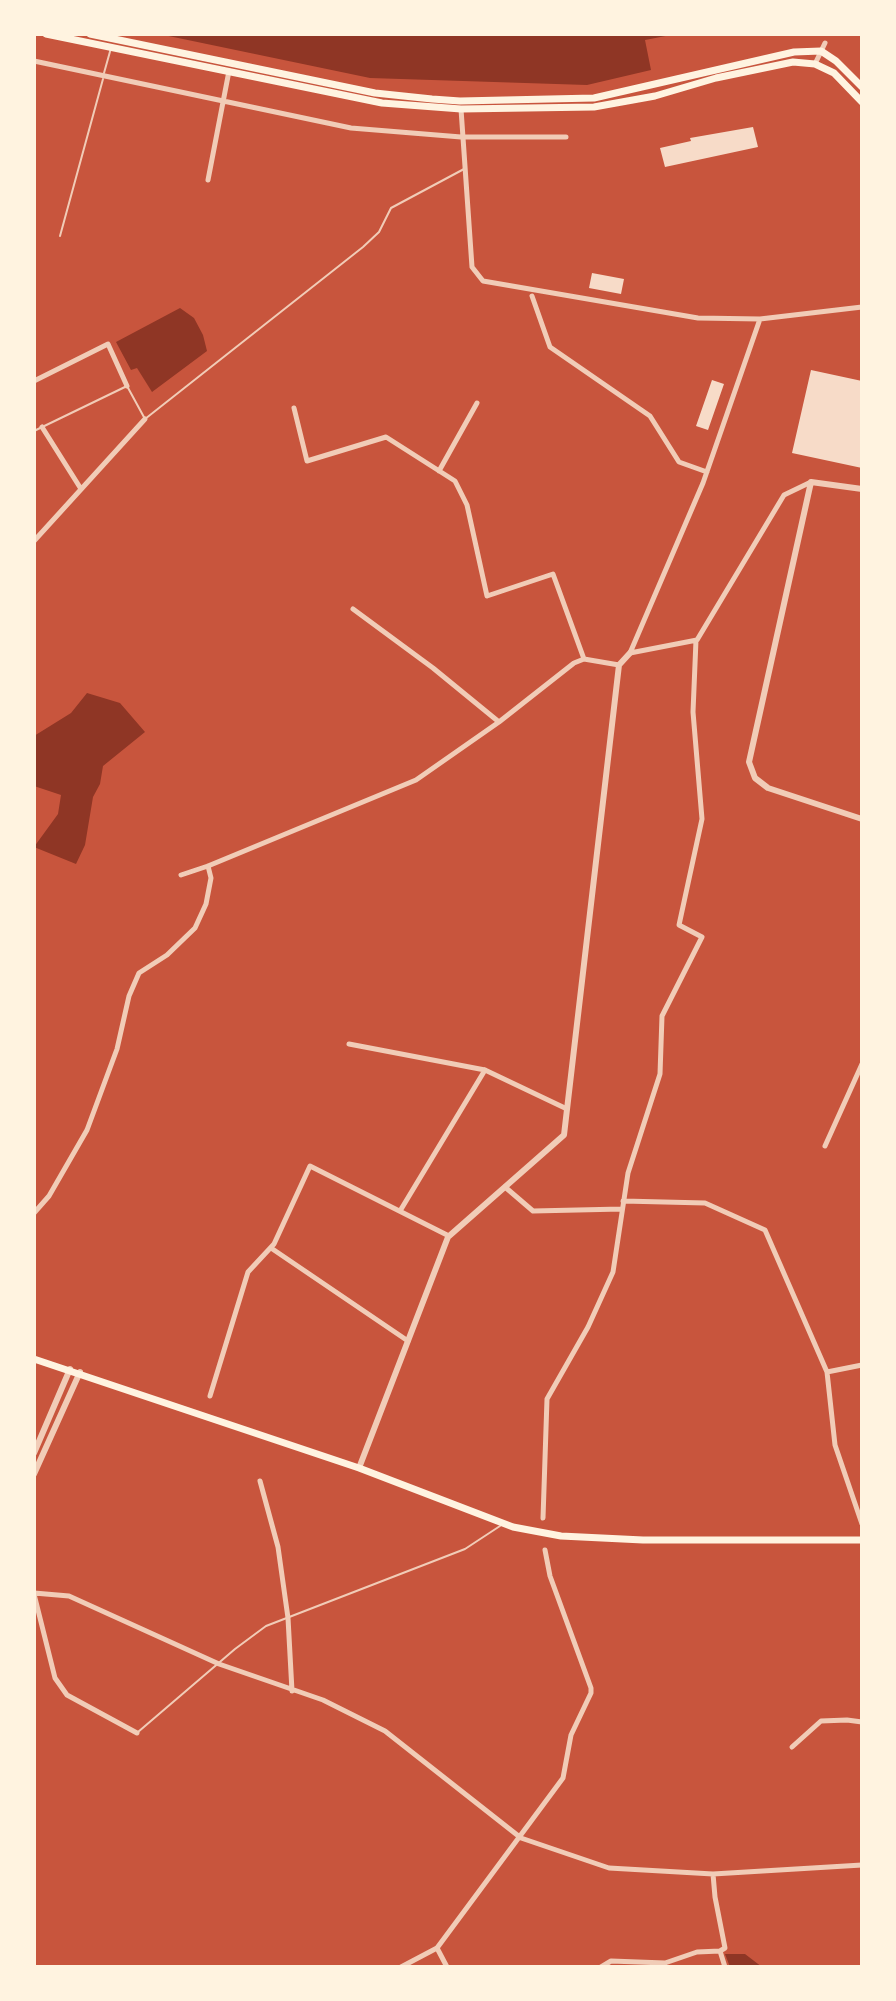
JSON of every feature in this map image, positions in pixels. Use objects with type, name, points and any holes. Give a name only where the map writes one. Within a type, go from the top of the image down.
[{"type":"main road","points":[[46,34],[382,103],[461,109],[594,107],[655,96],[716,78],[793,62],[815,64],[834,73],[862,102]]},
{"type":"main road","points":[[90,34],[375,93],[460,101],[594,98],[794,52],[821,51],[862,87]]},
{"type":"main road","points":[[34,1359],[359,1468],[503,1523],[561,1536],[643,1540],[862,1540]]},
{"type":"street","points":[[815,64],[825,43]]},
{"type":"street","points":[[34,61],[351,128],[461,137],[566,137]]},
{"type":"street","points":[[208,180],[229,71]]},
{"type":"street","points":[[461,109],[472,267],[483,281],[698,318],[760,319],[862,307]]},
{"type":"street","points":[[532,296],[550,347],[650,416],[679,462],[707,472]]},
{"type":"street","points":[[359,1468],[449,1236],[564,1135],[619,665],[630,653],[707,472],[760,319]]},
{"type":"street","points":[[34,381],[108,344],[127,386]]},
{"type":"street","points":[[439,471],[477,403]]},
{"type":"street","points":[[294,408],[307,461],[386,437],[455,481],[467,505],[487,596],[553,574],[584,659]]},
{"type":"street","points":[[34,541],[145,419]]},
{"type":"street","points":[[42,427],[81,489]]},
{"type":"street","points":[[543,1518],[547,1399],[588,1327],[613,1272],[628,1173],[660,1074],[662,1016],[702,937],[679,925],[702,819],[693,712],[696,640],[784,495],[811,482],[862,489]]},
{"type":"street","points":[[811,482],[749,762],[755,778],[768,788],[862,819]]},
{"type":"street","points":[[353,609],[499,722]]},
{"type":"street","points":[[630,653],[696,640]]},
{"type":"street","points":[[181,875],[416,780],[499,722],[574,663],[584,659],[619,665]]},
{"type":"street","points":[[34,1213],[49,1196],[87,1130],[112,1063],[129,996],[139,973],[167,955],[195,928],[206,904],[211,878],[208,866]]},
{"type":"street","points":[[349,1044],[485,1070],[567,1109]]},
{"type":"street","points":[[825,1146],[862,1064]]},
{"type":"street","points":[[400,1211],[485,1070]]},
{"type":"street","points":[[210,1396],[248,1272],[271,1248],[310,1166],[449,1236]]},
{"type":"street","points":[[505,1187],[533,1211],[622,1209]]},
{"type":"street","points":[[623,1201],[705,1203],[765,1230],[827,1372],[835,1445],[862,1524]]},
{"type":"street","points":[[271,1248],[408,1341]]},
{"type":"street","points":[[827,1372],[862,1365]]},
{"type":"street","points":[[34,1453],[70,1369]]},
{"type":"street","points":[[34,1474],[80,1372]]},
{"type":"street","points":[[260,1481],[278,1547],[288,1618],[292,1691]]},
{"type":"street","points":[[401,1967],[437,1948],[563,1778],[571,1735],[591,1693],[582,1660],[550,1576],[545,1550]]},
{"type":"street","points":[[137,1733],[67,1695],[55,1678],[34,1594],[69,1596],[219,1664],[323,1700],[385,1731],[521,1838],[609,1868],[713,1874],[862,1865]]},
{"type":"street","points":[[792,1747],[821,1721],[862,1722]]},
{"type":"street","points":[[601,1967],[611,1961],[665,1963],[697,1952],[725,1948],[713,1874]]},
{"type":"street","points":[[437,1948],[447,1967]]},
{"type":"street","points":[[720,1951],[725,1967]]},
{"type":"lane","points":[[60,236],[112,47]]},
{"type":"lane","points":[[34,431],[127,386],[145,419],[363,247],[379,232],[391,208],[465,168]]},
{"type":"lane","points":[[137,1733],[266,1626],[465,1549],[503,1523]]},
{"type":"shaded area","points":[[159,34],[676,34],[645,40],[651,70],[587,85],[370,78]]},
{"type":"shaded area","points":[[180,308],[194,318],[207,351],[152,392],[137,368],[131,370],[116,342]]},
{"type":"shaded area","points":[[87,693],[120,703],[145,732],[103,766],[100,784],[93,797],[85,845],[76,864],[34,847],[58,814],[61,795],[34,786],[34,736],[71,713]]},
{"type":"shaded area","points":[[725,1954],[745,1954],[762,1967],[730,1967]]},
{"type":"building","points":[[753,127],[758,147],[665,167],[660,148],[691,141],[690,138]]},
{"type":"building","points":[[592,273],[624,279],[621,294],[589,288]]},
{"type":"building","points":[[811,370],[862,381],[862,468],[792,453]]},
{"type":"building","points":[[712,380],[724,384],[708,430],[696,426]]}]
